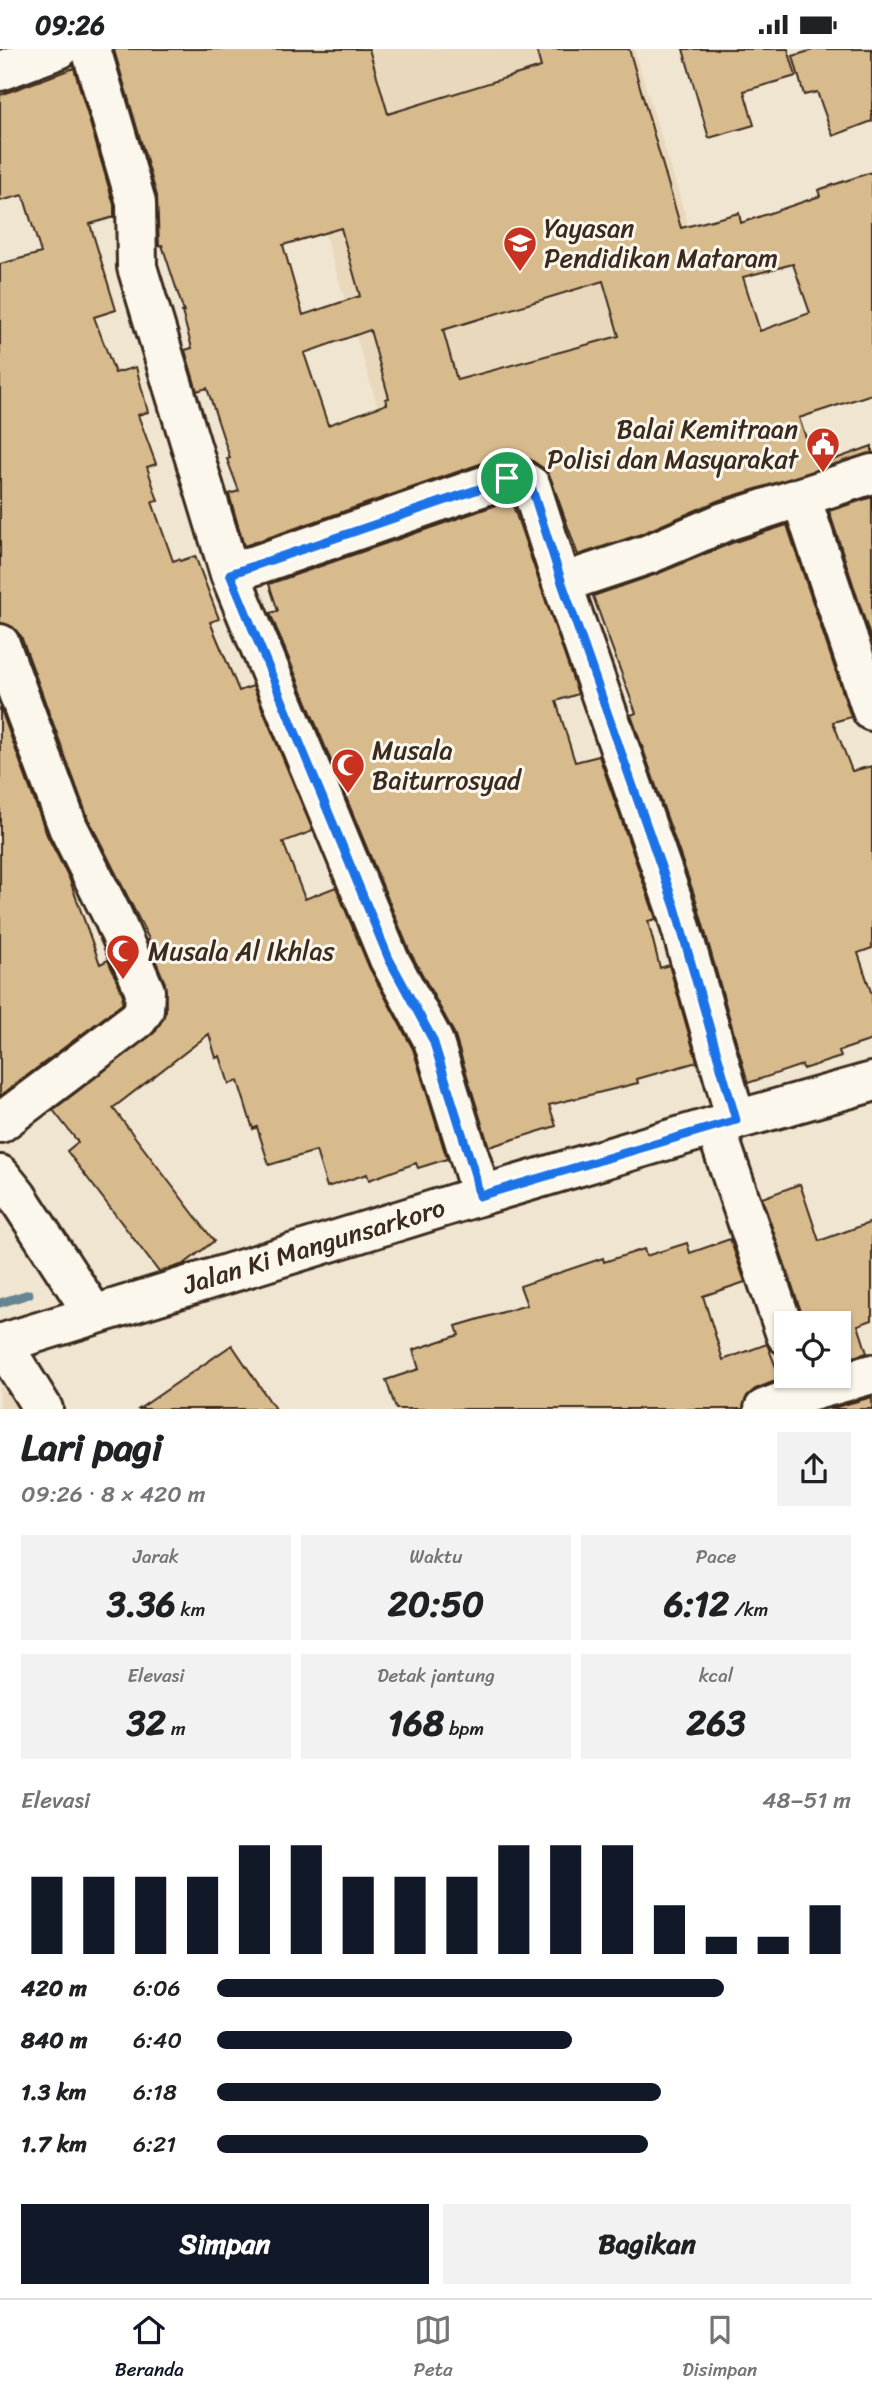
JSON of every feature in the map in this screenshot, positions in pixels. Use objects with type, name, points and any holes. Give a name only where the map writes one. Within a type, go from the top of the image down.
[{"type":"street","points":[[12,61],[60,49]]},
{"type":"street","points":[[91,49],[136,202],[137,267],[230,574],[389,959],[433,1040],[475,1175],[479,1196]]},
{"type":"street","points":[[562,583],[649,554],[724,522],[872,474]]},
{"type":"street","points":[[230,574],[514,477],[525,480],[531,486],[675,907],[725,1123],[729,1167],[778,1311]]},
{"type":"street","points":[[801,497],[872,712]]},
{"type":"street","points":[[0,644],[68,827],[113,917],[145,991],[146,1003],[138,1019],[0,1123]]},
{"type":"street","name":"Jalan Ki Mangunsarkoro","points":[[1,1343],[479,1196],[872,1082]]},
{"type":"street","points":[[0,1175],[17,1196],[93,1313]]},
{"type":"street","points":[[1,1343],[43,1409]]},
{"type":"street","points":[[851,1377],[872,1374]]},
{"type":"street","points":[[764,1409],[796,1388]]},
{"type":"shaded area","name":"Yayasan Pendidikan Mataram","points":[[334,49],[634,49],[723,337],[388,440],[317,209]]},
{"type":"shaded area","points":[[0,1385],[17,1409],[0,1409]]},
{"type":"building","points":[[369,49],[388,114],[541,67],[536,49],[629,49],[681,228],[739,213],[741,223],[820,196],[818,190],[872,172],[872,394],[799,418],[816,466],[872,446],[872,453],[717,501],[641,534],[578,555],[551,479],[543,468],[519,456],[500,457],[244,546],[229,494],[239,491],[207,388],[197,391],[185,350],[192,348],[184,312],[162,245],[159,246],[157,196],[114,50]],"holes":[[[341,228],[360,296],[303,315],[283,245]],[[793,264],[810,313],[760,331],[743,277]],[[603,281],[619,336],[457,380],[443,330]],[[370,330],[389,398],[385,399],[387,404],[328,425],[304,353]]]},
{"type":"building","points":[[683,49],[788,49],[796,76],[744,91],[754,125],[709,138]]},
{"type":"building","points":[[816,49],[872,49],[872,121],[833,136],[817,92],[804,95],[793,56]]},
{"type":"building","points":[[74,68],[114,205],[114,217],[90,224],[116,310],[94,317],[115,373],[136,367],[148,412],[138,415],[156,464],[147,467],[158,501],[152,502],[173,561],[195,556],[219,619],[210,622],[239,691],[253,686],[313,831],[283,842],[305,899],[336,887],[369,967],[413,1049],[447,1159],[418,1168],[416,1163],[369,1180],[367,1174],[327,1187],[316,1151],[269,1165],[257,1127],[253,1129],[238,1081],[229,1084],[220,1056],[216,1058],[209,1034],[113,1108],[214,1241],[184,1264],[159,1272],[67,1151],[78,1142],[53,1110],[156,1031],[166,1011],[165,983],[147,940],[149,939],[88,818],[21,636],[13,627],[0,623],[0,264],[41,253],[23,195],[0,201],[0,95]]},
{"type":"building","points":[[872,497],[872,642],[829,511]]},
{"type":"building","points":[[511,500],[578,694],[556,701],[575,762],[599,756],[656,919],[648,921],[660,968],[669,965],[697,1062],[637,1079],[638,1083],[549,1105],[556,1126],[489,1147],[454,1033],[409,950],[270,613],[278,611],[269,584]]},
{"type":"building","points":[[787,525],[851,717],[833,722],[852,771],[872,766],[872,948],[858,953],[872,995],[872,1040],[839,1051],[841,1057],[803,1069],[802,1065],[748,1083],[696,900],[631,715],[636,713],[593,596]]},
{"type":"building","points":[[0,707],[47,835],[69,878],[100,964],[108,960],[123,995],[122,1004],[0,1096]]},
{"type":"building","points":[[800,1184],[819,1241],[872,1222],[872,1320],[858,1325],[867,1353],[851,1357],[851,1311],[801,1311],[762,1198]]},
{"type":"building","points":[[730,1239],[745,1282],[703,1296],[723,1360],[767,1344],[774,1362],[774,1381],[755,1389],[747,1396],[743,1409],[396,1409],[386,1380],[419,1369],[413,1350],[459,1335],[456,1326],[527,1305],[520,1286],[603,1258],[604,1262],[644,1249],[646,1256],[687,1243],[690,1253]]},
{"type":"building","points":[[232,1345],[275,1409],[139,1409]]},
{"type":"building","points":[[872,1397],[872,1409],[829,1409]]},
{"type":"waterway","points":[[0,1303],[29,1294]]},
{"type":"place","name":"Yayasan Pendidikan Mataram","points":[[520,273]]},
{"type":"place","name":"Balai Kemitraan Polisi dan Masyarakat","points":[[823,474]]},
{"type":"place","name":"Musala Baiturrosyad","points":[[348,795]]},
{"type":"place","name":"Musala Al Ikhlas","points":[[123,981]]},
{"type":"route","points":[[507,478],[519,478],[531,486],[675,907],[736,1120],[479,1196],[475,1175],[433,1040],[389,959],[230,574],[507,478]]}]
